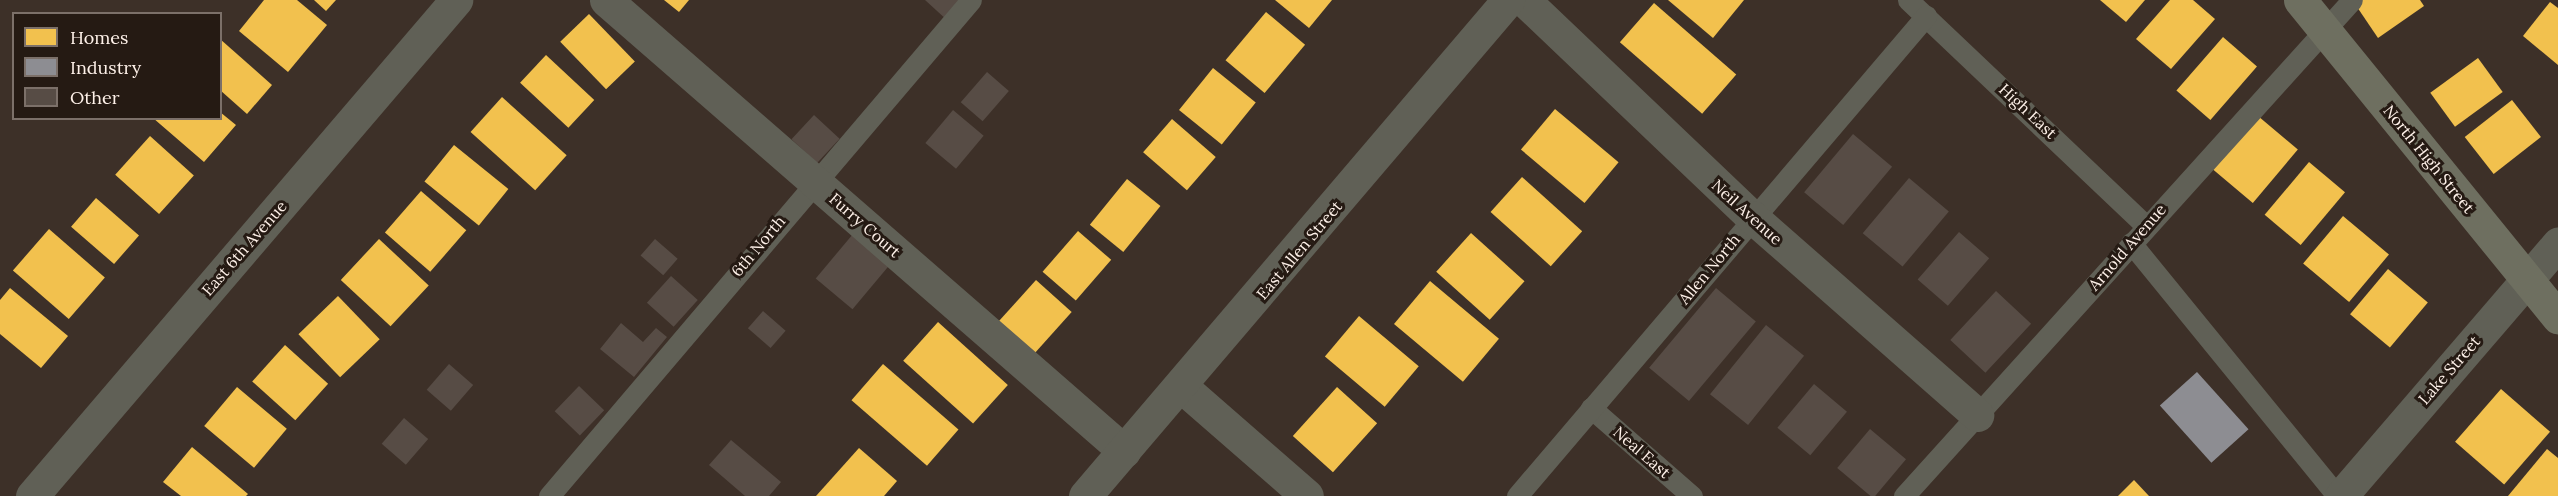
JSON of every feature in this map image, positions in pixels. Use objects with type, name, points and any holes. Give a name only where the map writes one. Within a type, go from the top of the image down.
[{"type":"highway","name":"North High Street","points":[[2300,0],[2558,317]]},
{"type":"street","name":"East 6th Avenue","points":[[32,496],[456,0]]},
{"type":"street","name":"Furry Court","points":[[606,0],[1124,451]]},
{"type":"street","name":"East Allen Street","points":[[1084,496],[1181,386],[1508,0]]},
{"type":"street","name":"Neil Avenue","points":[[1524,0],[1752,217],[1977,415]]},
{"type":"street","name":"Lake Street","points":[[2339,496],[2558,244]]},
{"type":"street","points":[[1181,386],[1306,496]]},
{"type":"lane","name":"6th North","points":[[549,496],[813,180],[971,0]]},
{"type":"lane","name":"High East","points":[[1908,0],[2145,225]]},
{"type":"lane","name":"Arnold Avenue","points":[[1904,496],[2145,225],[2352,0]]},
{"type":"lane","name":"Allen North","points":[[1517,496],[1752,217],[1926,16]]},
{"type":"lane","points":[[2130,243],[2339,496]]},
{"type":"lane","name":"Neal East","points":[[1591,408],[1692,496]]},
{"type":"building: Homes","points":[[264,0],[297,0],[327,25],[288,72],[239,31]]},
{"type":"building: Homes","points":[[314,0],[336,0],[326,11]]},
{"type":"building: Homes","points":[[664,0],[689,0],[679,12]]},
{"type":"building: Homes","points":[[1275,0],[1332,0],[1309,28]]},
{"type":"building: Homes","points":[[1668,0],[1744,0],[1713,38]]},
{"type":"building: Homes","points":[[2100,0],[2145,0],[2126,22]]},
{"type":"building: Homes","points":[[2170,0],[2193,0],[2215,19],[2171,69],[2136,39]]},
{"type":"building: Homes","points":[[2360,0],[2420,0],[2424,6],[2378,38],[2355,4]]},
{"type":"building: Homes","points":[[2550,2],[2558,8],[2558,65],[2523,36]]},
{"type":"building: Homes","points":[[1654,3],[1736,75],[1702,114],[1620,42]]},
{"type":"building: Homes","points":[[1266,12],[1305,45],[1265,93],[1226,60]]},
{"type":"building: Homes","points":[[589,14],[635,61],[606,89],[560,42]]},
{"type":"building: Homes","points":[[2223,37],[2257,67],[2210,120],[2176,91]]},
{"type":"building: Homes","points":[[222,41],[272,85],[247,114],[222,92]]},
{"type":"building: Homes","points":[[546,55],[594,100],[568,128],[520,83]]},
{"type":"building: Homes","points":[[2478,58],[2503,92],[2455,127],[2430,93]]},
{"type":"building: Homes","points":[[1213,68],[1256,103],[1222,145],[1179,110]]},
{"type":"building: Homes","points":[[502,97],[567,155],[535,190],[471,132]]},
{"type":"building: Homes","points":[[2512,100],[2541,137],[2494,174],[2465,137]]},
{"type":"building: Homes","points":[[1555,109],[1619,162],[1585,203],[1521,150]]},
{"type":"building: Homes","points":[[222,114],[236,125],[204,162],[155,120],[222,120]]},
{"type":"building: Homes","points":[[2258,116],[2298,149],[2253,203],[2213,170]]},
{"type":"building: Homes","points":[[1172,119],[1216,157],[1187,190],[1143,152]]},
{"type":"building: Homes","points":[[150,136],[194,175],[159,214],[115,175]]},
{"type":"building: Homes","points":[[454,145],[508,189],[479,226],[424,182]]},
{"type":"building: Homes","points":[[2309,162],[2345,192],[2301,245],[2265,215]]},
{"type":"building: Homes","points":[[1522,177],[1582,231],[1551,266],[1491,212]]},
{"type":"building: Homes","points":[[1127,179],[1160,206],[1123,252],[1090,225]]},
{"type":"building: Homes","points":[[421,191],[466,230],[430,272],[385,233]]},
{"type":"building: Homes","points":[[96,198],[139,235],[114,264],[71,227]]},
{"type":"building: Homes","points":[[2343,216],[2389,255],[2349,302],[2303,263]]},
{"type":"building: Homes","points":[[49,229],[105,278],[69,319],[13,271]]},
{"type":"building: Homes","points":[[1078,231],[1111,260],[1076,301],[1043,272]]},
{"type":"building: Homes","points":[[1471,233],[1525,281],[1490,320],[1436,272]]},
{"type":"building: Homes","points":[[379,239],[429,285],[391,326],[341,280]]},
{"type":"building: Homes","points":[[2388,269],[2428,302],[2390,348],[2350,314]]},
{"type":"building: Homes","points":[[1036,280],[1072,312],[1033,355],[997,323]]},
{"type":"building: Homes","points":[[1430,281],[1499,339],[1463,382],[1394,324]]},
{"type":"building: Homes","points":[[10,288],[68,336],[41,368],[0,334],[0,300]]},
{"type":"building: Homes","points":[[338,296],[380,339],[340,377],[298,334]]},
{"type":"building: Homes","points":[[1359,316],[1419,366],[1385,407],[1325,357]]},
{"type":"building: Homes","points":[[938,322],[1008,385],[973,424],[903,361]]},
{"type":"building: Homes","points":[[285,345],[328,384],[295,420],[252,381]]},
{"type":"building: Homes","points":[[883,364],[958,430],[927,466],[852,400]]},
{"type":"building: Homes","points":[[237,387],[287,429],[254,468],[204,426]]},
{"type":"building: Homes","points":[[1337,387],[1377,423],[1333,472],[1293,436]]},
{"type":"building: Homes","points":[[2501,389],[2550,432],[2504,484],[2455,442]]},
{"type":"building: Homes","points":[[192,447],[248,494],[246,496],[181,496],[163,482]]},
{"type":"building: Homes","points":[[859,448],[897,481],[884,496],[816,496]]},
{"type":"building: Homes","points":[[2547,449],[2558,458],[2558,496],[2508,496]]},
{"type":"building: Homes","points":[[2134,480],[2149,496],[2118,496]]},
{"type":"building: Industry","points":[[2197,372],[2249,429],[2211,463],[2160,405]]},
{"type":"building: Other","points":[[925,0],[967,0],[948,21]]},
{"type":"building: Other","points":[[987,72],[1009,91],[983,121],[961,102]]},
{"type":"building: Other","points":[[953,110],[984,136],[956,169],[925,143]]},
{"type":"building: Other","points":[[814,115],[840,139],[817,163],[791,139]]},
{"type":"building: Other","points":[[1853,134],[1892,167],[1843,225],[1804,192]]},
{"type":"building: Other","points":[[1909,178],[1949,211],[1903,267],[1863,233]]},
{"type":"building: Other","points":[[1959,232],[1989,258],[1948,306],[1918,280]]},
{"type":"building: Other","points":[[853,234],[890,265],[852,309],[816,278]]},
{"type":"building: Other","points":[[655,239],[678,259],[663,275],[641,256]]},
{"type":"building: Other","points":[[671,276],[698,300],[674,327],[647,303]]},
{"type":"building: Other","points":[[1716,288],[1756,321],[1689,401],[1649,368]]},
{"type":"building: Other","points":[[1996,291],[2031,324],[1985,373],[1950,340]]},
{"type":"building: Other","points":[[763,311],[786,331],[771,348],[748,328]]},
{"type":"building: Other","points":[[621,323],[643,342],[656,328],[667,337],[634,377],[600,349]]},
{"type":"building: Other","points":[[1766,325],[1804,356],[1748,425],[1710,394]]},
{"type":"building: Other","points":[[449,364],[473,385],[451,411],[427,390]]},
{"type":"building: Other","points":[[1814,384],[1847,412],[1810,455],[1777,428]]},
{"type":"building: Other","points":[[579,386],[604,410],[580,435],[555,411]]},
{"type":"building: Other","points":[[404,418],[428,439],[406,465],[382,444]]},
{"type":"building: Other","points":[[1870,429],[1906,459],[1875,496],[1871,496],[1837,468]]},
{"type":"building: Other","points":[[731,440],[781,482],[769,496],[745,496],[709,465]]}]
